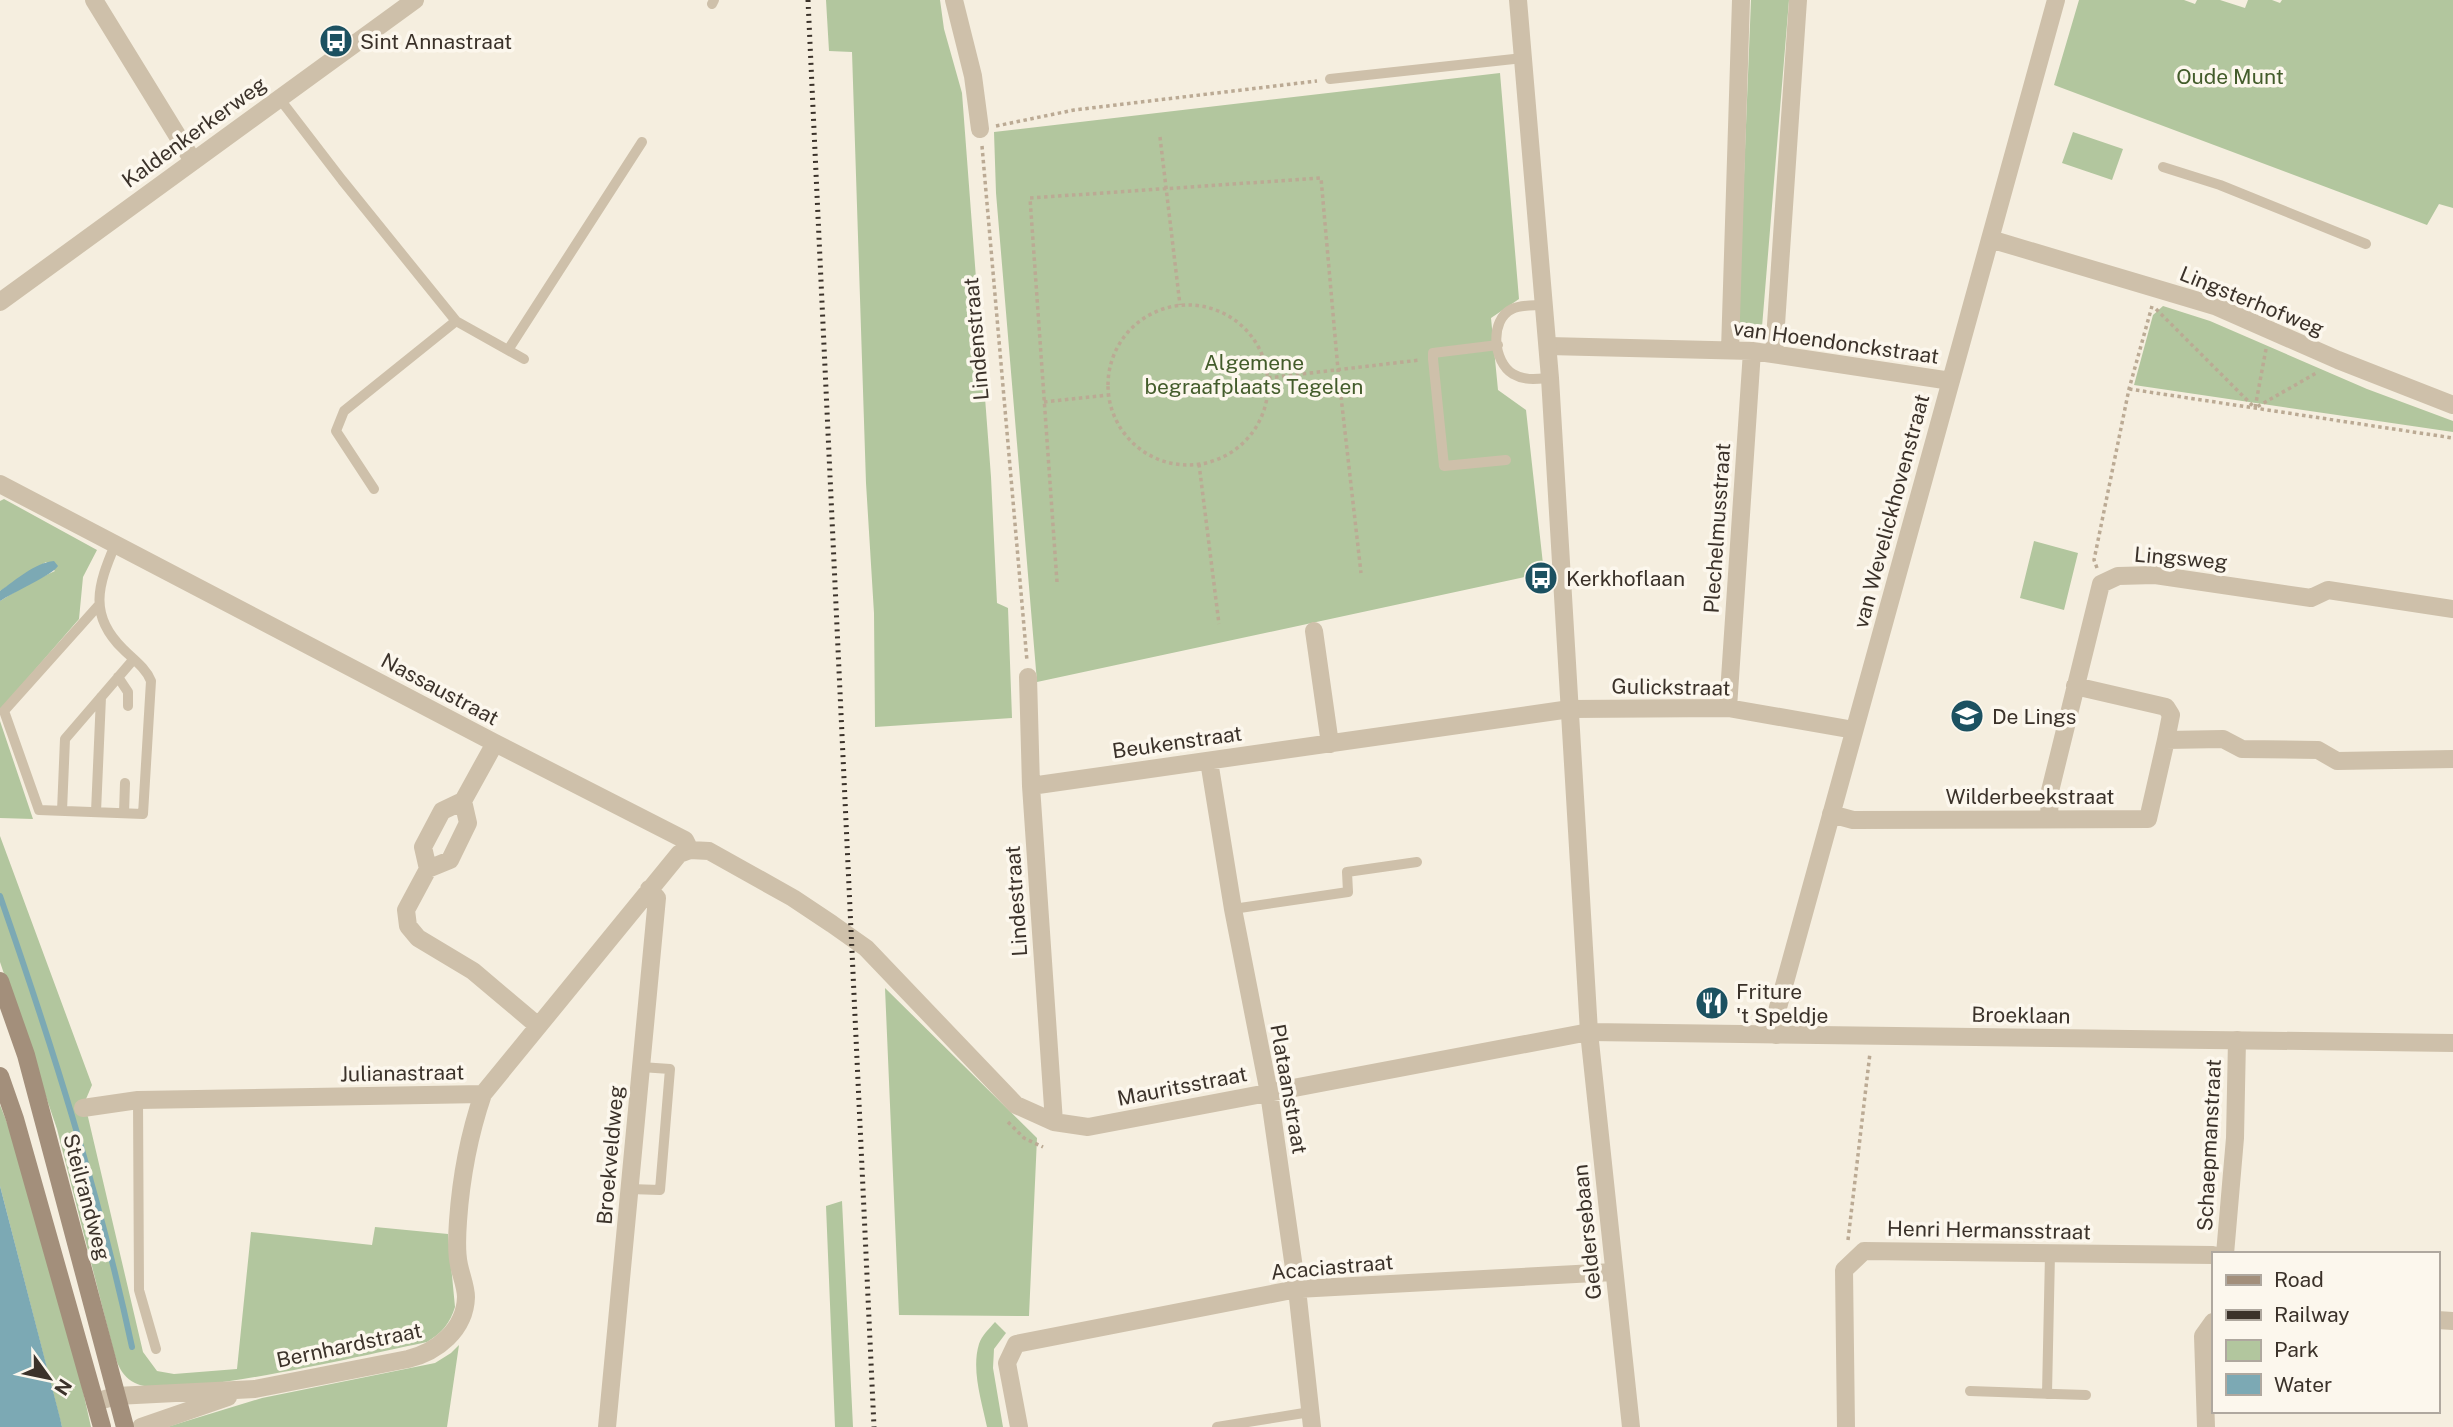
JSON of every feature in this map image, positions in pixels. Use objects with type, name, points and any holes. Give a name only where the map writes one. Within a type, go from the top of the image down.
[{"type":"main road","name":"Steilrandweg","points":[[0,981],[26,1055],[125,1427]]},
{"type":"main road","points":[[0,1076],[15,1119],[102,1427]]},
{"type":"street","points":[[94,0],[193,161]]},
{"type":"street","name":"Kaldenkerkerweg","points":[[0,302],[415,0]]},
{"type":"street","points":[[954,0],[973,76],[980,129]]},
{"type":"street","points":[[1518,0],[1548,346],[1589,1032]]},
{"type":"street","points":[[1730,350],[1741,0]]},
{"type":"street","points":[[1774,354],[1798,0]]},
{"type":"street","name":"van Wevelickhovenstraat","points":[[1776,1035],[1777,1011],[2056,0]]},
{"type":"street","name":"Lingsterhofweg","points":[[1990,239],[2155,296],[2216,306],[2338,360],[2453,405]]},
{"type":"street","name":"van Hoendonckstraat","points":[[1548,346],[1752,351],[1951,381]]},
{"type":"street","name":"Plechelmusstraat","points":[[1728,708],[1752,351]]},
{"type":"street","name":"Nassaustraat","points":[[0,484],[685,840],[690,850],[709,851],[793,898],[852,937]]},
{"type":"street","name":"Lingsweg","points":[[2101,584],[2118,576],[2155,575],[2311,598],[2328,590],[2453,609]]},
{"type":"street","points":[[2049,819],[2050,791],[2101,584]]},
{"type":"street","points":[[1314,631],[1330,744]]},
{"type":"street","name":"Lindestraat","points":[[1028,677],[1031,786],[1054,1122]]},
{"type":"street","name":"Wilderbeekstraat","points":[[1831,814],[1853,820],[2148,819],[2171,715],[2166,707],[2075,686]]},
{"type":"street","name":"Gulickstraat","points":[[1570,709],[1728,708],[1854,730]]},
{"type":"street","name":"Beukenstraat","points":[[1031,786],[1570,709]]},
{"type":"street","points":[[2166,740],[2223,739],[2242,749],[2318,750],[2337,761],[2453,759]]},
{"type":"street","points":[[428,869],[423,847],[442,810],[463,801],[495,743]]},
{"type":"street","name":"Plataanstraat","points":[[1209,761],[1233,909],[1269,1093],[1297,1290],[1311,1420]]},
{"type":"street","points":[[463,801],[468,823],[450,860],[428,869],[406,910],[408,926],[418,937],[473,971],[537,1025]]},
{"type":"street","name":"Julianastraat","points":[[83,1108],[138,1100],[483,1094],[649,889],[679,854],[690,850]]},
{"type":"street","name":"Broekveldweg","points":[[607,1427],[657,898],[649,889]]},
{"type":"street","name":"Mauritsstraat","points":[[852,937],[866,948],[1016,1105],[1054,1122],[1088,1127],[1589,1032]]},
{"type":"street","name":"Broeklaan","points":[[1589,1032],[2453,1043]]},
{"type":"street","name":"Geldersebaan","points":[[1589,1032],[1631,1427]]},
{"type":"street","name":"Schaepmanstraat","points":[[2225,1252],[2235,1138],[2237,1040]]},
{"type":"street","name":"Bernhardstraat","points":[[141,1427],[255,1389],[425,1355],[448,1339],[461,1315],[466,1297],[458,1261],[458,1222],[471,1131],[483,1094]]},
{"type":"street","name":"Henri Hermansstraat","points":[[1844,1270],[1864,1251],[2212,1255]]},
{"type":"street","points":[[1844,1270],[1846,1427]]},
{"type":"street","name":"Acaciastraat","points":[[1019,1427],[1007,1363],[1016,1344],[1297,1290],[1614,1272]]},
{"type":"street","points":[[2206,1427],[2203,1336],[2212,1323]]},
{"type":"street","name":"Bernhardstraat","points":[[95,1402],[117,1396],[255,1389]]},
{"type":"lane","points":[[1330,79],[1523,58]]},
{"type":"lane","points":[[279,99],[456,321],[523,359]]},
{"type":"lane","points":[[508,350],[642,142]]},
{"type":"lane","points":[[2164,167],[2220,185],[2366,244]]},
{"type":"lane","points":[[1545,305],[1517,307],[1506,313],[1497,329],[1498,345],[1499,358],[1510,372],[1530,380],[1550,377]]},
{"type":"lane","points":[[374,489],[336,431],[344,411],[456,321]]},
{"type":"lane","points":[[1498,345],[1433,353],[1433,359],[1444,466],[1506,460]]},
{"type":"lane","points":[[98,606],[4,711],[39,810],[143,814],[151,690],[148,674],[107,630],[98,606],[102,576],[115,545]]},
{"type":"lane","points":[[62,811],[65,739],[134,660]]},
{"type":"lane","points":[[118,677],[128,691],[128,706]]},
{"type":"lane","points":[[96,812],[101,697]]},
{"type":"lane","points":[[124,813],[125,783]]},
{"type":"lane","points":[[1233,909],[1348,892],[1347,872],[1417,862]]},
{"type":"lane","points":[[630,1189],[660,1190],[670,1069],[641,1067]]},
{"type":"lane","points":[[138,1100],[139,1290],[156,1349]]},
{"type":"lane","points":[[2047,1394],[2050,1254]]},
{"type":"lane","points":[[1970,1391],[2086,1395]]},
{"type":"lane","points":[[1217,1427],[1311,1420]]},
{"type":"path","points":[[980,129],[1074,110],[1330,79]]},
{"type":"path","name":"Lindenstraat","points":[[980,129],[1028,677]]},
{"type":"path","points":[[1160,137],[1180,305]]},
{"type":"path","points":[[1056,582],[1030,198],[1321,178],[1338,370],[1361,573]]},
{"type":"path","points":[[2101,584],[2094,560],[2129,389],[2155,296]]},
{"type":"path","points":[[2155,296],[2255,408]]},
{"type":"path","points":[[1180,305],[1205,306],[1229,316],[1248,332],[1261,353],[1268,378],[1266,402],[1257,424],[1242,443],[1223,457],[1199,464],[1174,464],[1150,456],[1130,440],[1115,419],[1108,395],[1109,369],[1118,345],[1134,325],[1156,312],[1180,305]]},
{"type":"path","points":[[2255,408],[2269,330]]},
{"type":"path","points":[[1268,378],[1433,359]]},
{"type":"path","points":[[2255,408],[2338,360]]},
{"type":"path","points":[[2129,389],[2453,438]]},
{"type":"path","points":[[1044,402],[1108,395]]},
{"type":"path","points":[[1199,464],[1219,624]]},
{"type":"path","points":[[1844,1270],[1872,1036]]},
{"type":"green space","points":[[826,0],[940,0],[944,29],[962,93],[991,477],[997,603],[1008,608],[1012,718],[875,727],[874,613],[866,483],[852,52],[829,51]]},
{"type":"green space","points":[[1751,0],[1789,0],[1762,327],[1738,325]]},
{"type":"green space","name":"Oude Munt","points":[[2079,0],[2184,0],[2195,4],[2197,0],[2220,0],[2245,8],[2248,0],[2272,0],[2280,3],[2282,0],[2453,0],[2453,208],[2439,204],[2427,225],[2054,85]]},
{"type":"green space","name":"Algemene begraafplaats Tegelen","points":[[1500,73],[1519,299],[1491,318],[1498,390],[1526,410],[1544,573],[1037,682],[996,193],[994,132]]},
{"type":"green space","points":[[2073,132],[2123,149],[2112,180],[2062,163]]},
{"type":"green space","points":[[2163,306],[2210,321],[2367,389],[2453,421],[2453,432],[2134,385],[2153,315]]},
{"type":"green space","points":[[4,499],[97,550],[83,577],[79,619],[0,710],[0,601],[55,571],[46,562],[0,591],[0,501]]},
{"type":"green space","points":[[2034,541],[2078,553],[2064,610],[2020,598]]},
{"type":"green space","points":[[0,721],[33,819],[0,818]]},
{"type":"green space","points":[[0,836],[92,1085],[83,1106],[88,1117],[143,1352],[157,1371],[174,1374],[237,1369],[251,1232],[372,1245],[375,1227],[448,1234],[455,1307],[448,1323],[437,1335],[427,1342],[230,1381],[156,1387],[135,1383],[124,1375],[113,1351],[57,1129],[0,962]]},
{"type":"green space","points":[[885,988],[1037,1138],[1029,1316],[899,1315]]},
{"type":"green space","points":[[0,1105],[41,1224],[91,1427],[62,1427],[0,1186]]},
{"type":"green space","points":[[842,1201],[853,1427],[835,1427],[826,1206]]},
{"type":"green space","points":[[995,1322],[1006,1333],[994,1349],[993,1368],[1003,1427],[987,1427],[976,1364],[979,1344]]},
{"type":"green space","points":[[459,1345],[447,1427],[167,1427],[262,1398],[435,1363]]},
{"type":"water","points":[[54,561],[58,566],[55,569],[0,601],[0,591],[32,568]]},
{"type":"water","points":[[0,1186],[60,1418],[62,1427],[0,1427]]},
{"type":"waterway","points":[[0,896],[73,1120],[105,1233],[132,1347]]},
{"type":"railway","points":[[808,0],[874,1427]]},
{"type":"place","name":"Sint Annastraat","points":[[336,41]]},
{"type":"place","name":"Kerkhoflaan","points":[[1541,578]]},
{"type":"place","name":"De Lings","points":[[1967,716]]},
{"type":"place","name":"Friture 't Speldje","points":[[1712,1003]]}]
